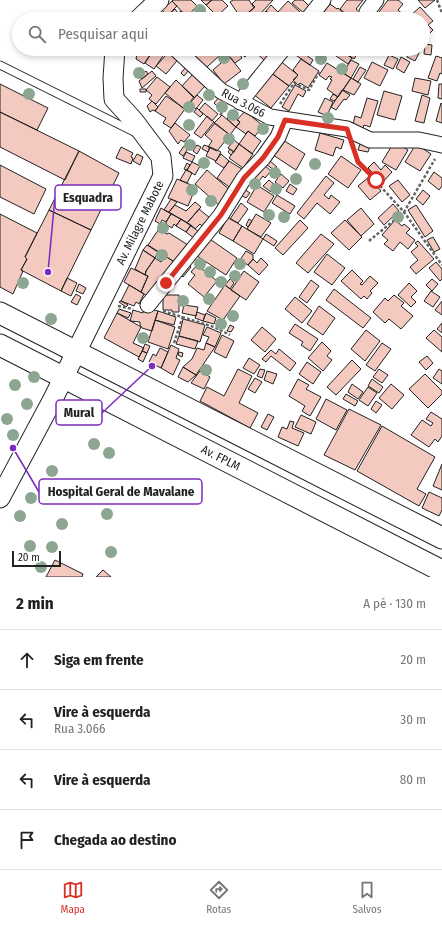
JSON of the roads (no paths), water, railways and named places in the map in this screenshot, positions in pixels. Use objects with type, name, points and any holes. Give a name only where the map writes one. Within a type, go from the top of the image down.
[{"type":"main road","points":[[0,313],[99,362],[442,538]]},
{"type":"main road","name":"Av. FPLM","points":[[0,345],[64,376],[442,571]]},
{"type":"street","points":[[147,12],[158,0]]},
{"type":"street","points":[[314,12],[323,0]]},
{"type":"street","name":"Av. Milagre Mabote","points":[[0,498],[64,376],[163,176],[161,157],[148,139],[114,99],[113,78],[115,56]]},
{"type":"street","name":"Rua 3.066","points":[[184,56],[221,91],[270,117],[347,129],[370,140],[419,140],[442,145]]},
{"type":"street","points":[[240,102],[277,56]]},
{"type":"street","points":[[148,305],[221,215],[244,178],[263,158],[278,137],[285,120]]},
{"type":"lane","points":[[0,65],[148,139]]},
{"type":"place","name":"Esquadra","points":[[48,272]]},
{"type":"place","name":"Mural","points":[[152,366]]},
{"type":"place","name":"Hospital Geral de Mavalane","points":[[13,448]]}]
